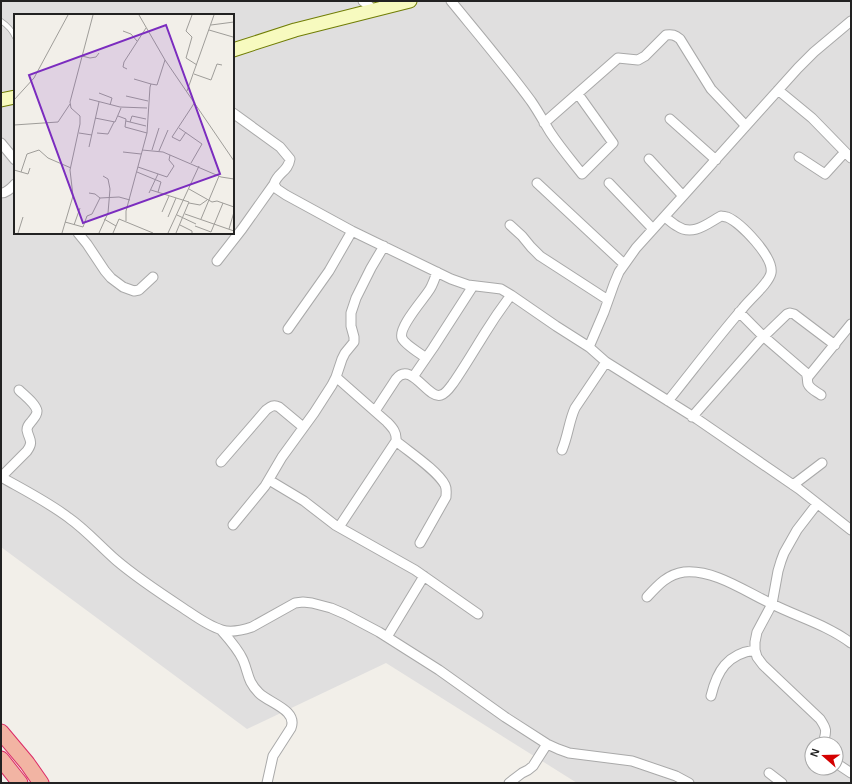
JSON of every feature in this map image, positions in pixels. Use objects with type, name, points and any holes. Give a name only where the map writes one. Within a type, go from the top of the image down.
[{"type":"highway","points":[[1,732],[27,763],[41,783]]},
{"type":"highway","points":[[1,759],[20,783]]},
{"type":"main road","points":[[234,50],[295,30],[410,1]]},
{"type":"main road","points":[[1,100],[14,97]]},
{"type":"street","points":[[363,1],[374,10]]},
{"type":"street","points":[[451,1],[526,94],[567,156],[582,174],[613,143],[578,94]]},
{"type":"street","points":[[589,347],[614,284],[624,264],[636,248],[778,90],[814,52],[851,21]]},
{"type":"street","points":[[544,123],[618,58],[638,60],[666,35],[670,34],[675,35],[680,39],[711,89],[746,126]]},
{"type":"street","points":[[778,90],[808,114],[848,155],[825,174],[798,157]]},
{"type":"street","points":[[217,261],[274,184],[276,178],[287,169],[290,159],[280,147],[234,114]]},
{"type":"street","points":[[670,119],[716,160]]},
{"type":"street","points":[[1,143],[14,159]]},
{"type":"street","points":[[649,158],[683,196]]},
{"type":"street","points":[[537,183],[624,264]]},
{"type":"street","points":[[609,183],[654,229]]},
{"type":"street","points":[[274,184],[277,189],[286,195],[352,231],[451,279],[473,286],[501,289],[589,347],[606,362],[668,401],[793,485],[851,530]]},
{"type":"street","points":[[1,193],[14,185]]},
{"type":"street","points":[[665,216],[678,227],[691,231],[700,228],[721,216],[726,217],[748,233],[756,242],[767,256],[772,272],[765,284],[739,312],[668,401]]},
{"type":"street","points":[[510,225],[540,256],[608,300]]},
{"type":"street","points":[[288,329],[328,271],[352,231]]},
{"type":"street","points":[[79,234],[105,271],[111,278],[123,287],[134,291],[139,290],[153,277]]},
{"type":"street","points":[[233,525],[269,480],[282,457],[336,378],[345,353],[354,342],[350,320],[354,302],[384,246]]},
{"type":"street","points":[[426,358],[402,340],[401,337],[409,319],[429,291],[437,272]]},
{"type":"street","points":[[413,377],[473,286]]},
{"type":"street","points":[[374,411],[399,375],[403,373],[413,377],[432,393],[441,396],[444,394],[454,382],[511,295]]},
{"type":"street","points":[[739,312],[763,336],[802,370],[808,377],[810,388],[822,395]]},
{"type":"street","points":[[692,417],[763,336],[787,314],[790,313],[800,319],[835,345]]},
{"type":"street","points":[[808,377],[851,324]]},
{"type":"street","points":[[562,450],[575,408],[606,362]]},
{"type":"street","points":[[336,378],[392,428],[397,437],[396,441],[339,527]]},
{"type":"street","points":[[19,390],[37,411],[36,416],[28,426],[31,442],[30,447],[1,477],[68,517],[131,572],[212,626],[222,630],[237,631],[252,627],[295,603],[303,602],[322,605],[344,614],[387,637],[439,670],[505,717],[547,744],[569,753],[632,761],[676,776],[689,783]]},
{"type":"street","points":[[221,462],[271,406],[279,407],[303,428]]},
{"type":"street","points":[[396,441],[439,478],[447,490],[446,497],[420,543]]},
{"type":"street","points":[[793,485],[822,463]]},
{"type":"street","points":[[269,480],[313,507],[329,521],[424,576],[478,614]]},
{"type":"street","points":[[817,504],[806,516],[784,552],[778,571],[772,604],[757,632],[755,650],[757,657],[763,664],[820,719],[826,728],[825,736]]},
{"type":"street","points":[[647,597],[658,584],[676,573],[692,572],[731,583],[772,604],[838,634],[851,642]]},
{"type":"street","points":[[387,637],[424,576]]},
{"type":"street","points":[[222,630],[243,659],[248,678],[252,684],[260,694],[290,714],[292,720],[291,728],[273,756],[267,783]]},
{"type":"street","points":[[711,696],[718,674],[724,666],[734,656],[755,650]]},
{"type":"street","points":[[509,783],[533,766],[547,744]]},
{"type":"street","points":[[770,773],[782,783]]},
{"type":"lane","points":[[1,21],[6,24],[14,35]]},
{"type":"shaded area","points":[[1,1],[851,1],[851,783],[577,783],[386,663],[247,729],[1,547]]}]
